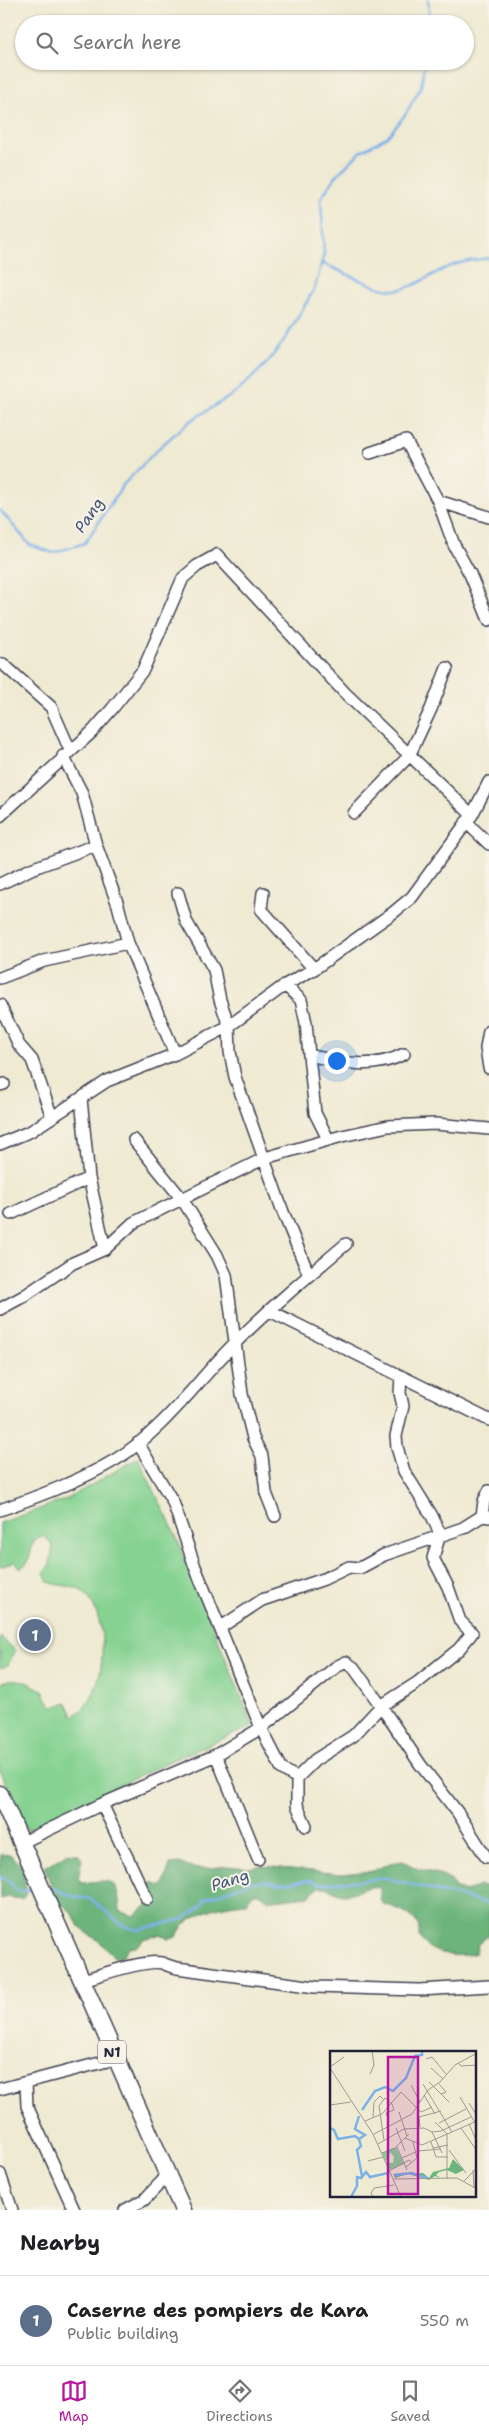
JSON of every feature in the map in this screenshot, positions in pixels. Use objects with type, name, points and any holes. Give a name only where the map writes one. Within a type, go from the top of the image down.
[{"type":"highway","name":"N1","points":[[0,1794],[183,2210]]},
{"type":"street","points":[[370,453],[406,441],[438,501],[454,545],[470,574],[489,620]]},
{"type":"street","points":[[438,501],[489,517]]},
{"type":"street","points":[[0,816],[92,732],[143,670],[183,578],[197,566],[217,555],[269,613],[469,818],[489,844]]},
{"type":"street","points":[[0,664],[3,664],[51,707],[82,792],[96,845],[118,905],[128,943],[175,1054]]},
{"type":"street","points":[[354,812],[409,756],[432,709],[448,668]]},
{"type":"street","points":[[0,1144],[31,1131],[107,1082],[175,1054],[229,1026],[285,985],[314,969],[412,897],[469,818],[489,782]]},
{"type":"street","points":[[0,884],[31,869],[96,845]]},
{"type":"street","points":[[263,892],[261,909],[314,969]]},
{"type":"street","points":[[178,893],[186,920],[214,970],[220,1000],[229,1026],[230,1052],[235,1077],[283,1212],[310,1275]]},
{"type":"street","points":[[0,978],[44,961],[128,943]]},
{"type":"street","points":[[285,985],[300,1000],[306,1023],[316,1113],[328,1139]]},
{"type":"street","points":[[0,1005],[19,1045],[32,1060],[52,1117]]},
{"type":"street","points":[[489,1031],[486,1048],[489,1068]]},
{"type":"street","points":[[309,1055],[333,1061],[371,1064],[390,1062],[404,1054]]},
{"type":"street","points":[[81,1099],[89,1178],[105,1249]]},
{"type":"street","points":[[0,1309],[24,1296],[73,1263],[105,1249],[133,1223],[264,1158],[328,1139],[388,1126],[436,1124],[489,1129]]},
{"type":"street","points":[[134,1140],[182,1199],[217,1255],[226,1275],[242,1394],[253,1438],[262,1456],[266,1493],[275,1516]]},
{"type":"street","points":[[11,1214],[89,1178]]},
{"type":"street","points":[[0,1510],[39,1496],[106,1464],[138,1443],[168,1416],[236,1342],[346,1244]]},
{"type":"street","points":[[270,1310],[400,1377],[489,1420]]},
{"type":"street","points":[[306,1826],[297,1805],[297,1778],[315,1760],[353,1736],[381,1706],[416,1683],[459,1649],[472,1633],[460,1621],[448,1586],[433,1558],[440,1534],[432,1516],[404,1471],[397,1447],[396,1436],[403,1406],[400,1393],[400,1377]]},
{"type":"street","points":[[138,1443],[173,1502],[194,1568],[221,1627],[261,1728],[282,1769],[297,1778]]},
{"type":"street","points":[[221,1627],[262,1600],[324,1579],[349,1568],[360,1568],[384,1555],[402,1551],[440,1534],[463,1528],[486,1517],[484,1501],[489,1491]]},
{"type":"street","points":[[21,1843],[102,1804],[216,1755],[261,1728],[336,1666],[346,1662],[354,1668],[420,1764],[458,1813],[486,1857]]},
{"type":"street","points":[[216,1755],[258,1859]]},
{"type":"street","points":[[102,1804],[147,1900]]},
{"type":"street","points":[[83,1980],[108,1970],[116,1972],[141,1964],[162,1963],[177,1968],[315,1987],[419,1990],[489,1986]]},
{"type":"street","points":[[0,2089],[115,2058]]},
{"type":"street","points":[[26,2083],[27,2106],[74,2210]]},
{"type":"street","points":[[0,2174],[12,2210]]},
{"type":"street","points":[[125,2210],[144,2200],[167,2176]]},
{"type":"green space","points":[[138,1458],[173,1529],[253,1726],[172,1760],[27,1830],[0,1772],[0,1683],[17,1680],[28,1683],[44,1691],[44,1695],[53,1707],[67,1702],[73,1716],[85,1707],[93,1693],[99,1676],[102,1657],[102,1637],[99,1619],[92,1604],[83,1592],[79,1589],[47,1581],[44,1572],[50,1564],[53,1546],[44,1535],[34,1540],[28,1562],[21,1568],[14,1562],[0,1567],[0,1523],[67,1499]]},
{"type":"green space","points":[[0,1637],[15,1650],[8,1665],[0,1669]]},
{"type":"green space","points":[[68,1853],[78,1854],[82,1859],[78,1878],[82,1883],[101,1881],[112,1884],[118,1893],[120,1911],[134,1916],[151,1902],[147,1889],[149,1883],[163,1886],[170,1864],[179,1863],[191,1868],[203,1869],[227,1866],[247,1868],[263,1866],[341,1874],[373,1871],[390,1863],[403,1861],[418,1869],[438,1874],[452,1881],[455,1888],[466,1892],[479,1886],[489,1887],[489,1935],[478,1944],[476,1953],[455,1955],[440,1953],[422,1941],[414,1919],[402,1910],[383,1904],[380,1899],[380,1888],[371,1887],[345,1894],[320,1887],[309,1896],[274,1900],[268,1900],[258,1893],[253,1894],[246,1903],[206,1911],[184,1925],[176,1937],[169,1939],[161,1934],[144,1939],[136,1947],[128,1948],[123,1956],[114,1957],[100,1942],[79,1927],[73,1914],[55,1898],[45,1867]]},
{"type":"green space","points":[[0,1854],[11,1855],[22,1866],[27,1893],[22,1899],[8,1897],[0,1899]]},
{"type":"waterway","points":[[428,0],[429,15]]},
{"type":"waterway","points":[[0,510],[30,545],[53,553],[85,543],[123,485],[161,446],[190,421],[237,392],[267,363],[284,341],[315,288],[324,254],[321,198],[336,176],[360,152],[388,136],[405,115],[421,87],[424,70]]},
{"type":"waterway","points":[[321,263],[377,287],[394,290],[407,288],[455,265],[489,258]]},
{"type":"waterway","name":"Pang","points":[[0,1878],[3,1876],[19,1892],[36,1889]]},
{"type":"waterway","name":"Pang","points":[[49,1889],[55,1889],[74,1897],[91,1899],[122,1925],[137,1930],[184,1919],[201,1906],[205,1899],[251,1882],[267,1881],[279,1884],[310,1880],[320,1884],[386,1878],[489,1904]]},
{"type":"place","name":"Caserne des pompiers de Kara","points":[[35,1635]]}]
